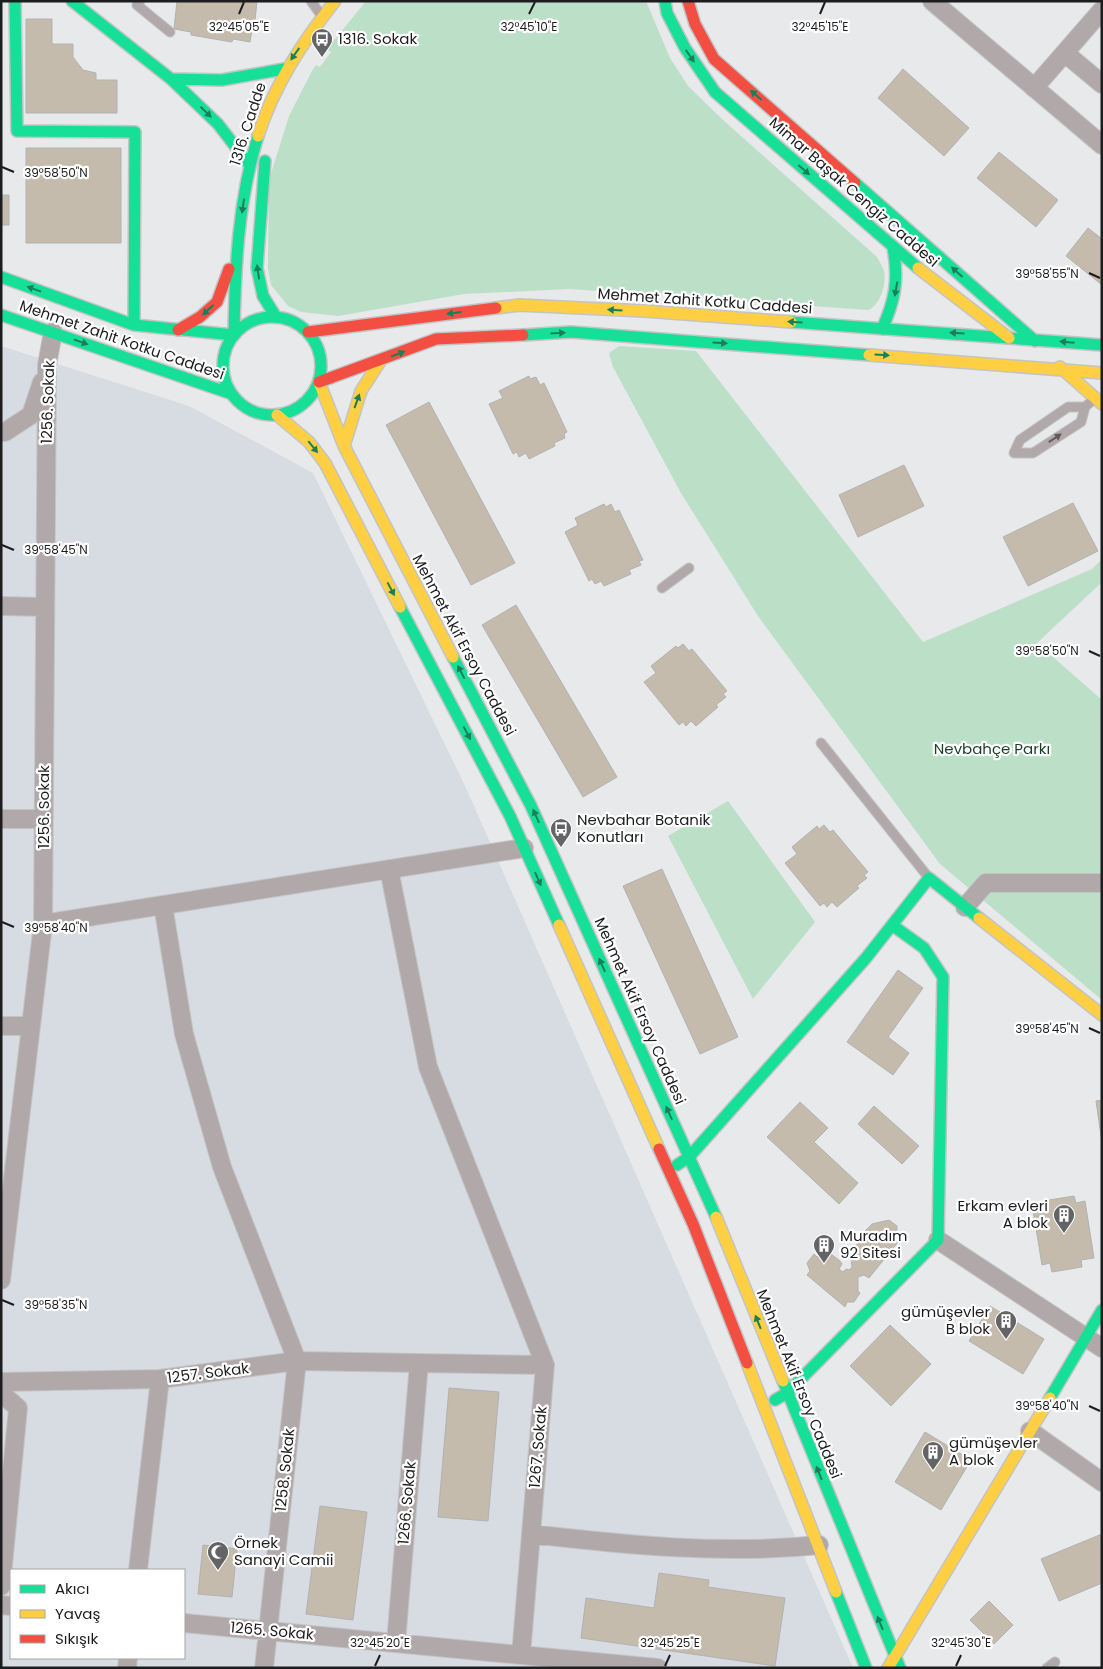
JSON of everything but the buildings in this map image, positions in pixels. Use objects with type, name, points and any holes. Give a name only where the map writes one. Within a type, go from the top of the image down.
[{"type":"main road","points":[[15,1],[17,131],[135,132],[134,325]]},
{"type":"main road","points":[[72,1],[171,79],[218,124],[248,163]]},
{"type":"main road","name":"1316. Cadde","points":[[234,335],[236,252],[248,163],[271,97],[284,70],[322,16],[335,1]]},
{"type":"main road","name":"Mimar Başak Cengiz Caddesi","points":[[661,1],[666,7],[685,48],[715,92],[893,248],[1006,336],[1062,369]]},
{"type":"main road","name":"Mimar Başak Cengiz Caddesi","points":[[688,1],[695,24],[714,59],[1033,339],[1062,369],[1098,401]]},
{"type":"main road","name":"1316. Cadde","points":[[278,115],[303,66],[342,11]]},
{"type":"main road","points":[[171,79],[222,80],[284,70]]},
{"type":"main road","name":"1316. Cadde","points":[[268,151],[263,169],[257,268],[263,296],[276,317]]},
{"type":"main road","points":[[882,329],[898,291],[898,271],[893,248]]},
{"type":"main road","points":[[178,330],[200,317],[217,302],[236,252]]},
{"type":"main road","name":"Mehmet Zahit Kotku Caddesi","points":[[1,277],[134,325],[234,335]]},
{"type":"main road","name":"Mehmet Zahit Kotku Caddesi","points":[[308,332],[329,331],[519,305],[644,311],[882,329],[1006,336],[1102,345]]},
{"type":"main road","name":"Mehmet Zahit Kotku Caddesi","points":[[1,315],[232,394]]},
{"type":"main road","points":[[276,317],[298,324],[308,332],[316,342],[322,368],[319,382],[313,394],[303,404],[290,412],[277,415],[252,410],[232,394],[225,380],[223,364],[228,344],[234,335],[253,320],[276,317]]},
{"type":"main road","points":[[319,382],[436,340],[570,332],[1102,373]]},
{"type":"main road","points":[[344,446],[361,391],[380,360]]},
{"type":"main road","name":"Mehmet Akif Ersoy Caddesi","points":[[319,382],[344,446],[531,806],[689,1157],[787,1393],[894,1665]]},
{"type":"main road","points":[[277,415],[310,442],[325,463],[510,816],[693,1224],[866,1668]]},
{"type":"main road","points":[[668,1170],[689,1157],[866,958],[929,878],[1102,1015]]},
{"type":"main road","points":[[764,1405],[787,1393],[938,1240],[943,977],[924,948],[892,925]]},
{"type":"main road","points":[[894,1665],[1102,1310]]},
{"type":"street","points":[[932,1],[1102,145]]},
{"type":"street","points":[[1034,88],[1066,54],[1102,10]]},
{"type":"street","points":[[1066,54],[1102,84]]},
{"type":"street","name":"1256. Sokak","points":[[1,1280],[4,1239],[43,924],[47,365],[53,332]]},
{"type":"street","points":[[1,432],[5,432],[31,415],[47,365]]},
{"type":"street","points":[[1,606],[45,607]]},
{"type":"street","points":[[1,818],[43,819]]},
{"type":"street","points":[[43,924],[524,848]]},
{"type":"street","points":[[389,869],[428,1067],[545,1365],[419,1363]]},
{"type":"street","points":[[965,907],[986,883],[1102,883]]},
{"type":"street","points":[[163,905],[184,1034],[222,1167],[297,1361]]},
{"type":"street","points":[[1,1026],[31,1026]]},
{"type":"street","points":[[938,1240],[1102,1348]]},
{"type":"street","name":"1257. Sokak","points":[[138,1569],[160,1379],[297,1361],[419,1363]]},
{"type":"street","name":"1258. Sokak","points":[[264,1668],[297,1361]]},
{"type":"street","name":"1266. Sokak","points":[[396,1642],[419,1363]]},
{"type":"street","name":"1267. Sokak","points":[[521,1655],[545,1365]]},
{"type":"street","points":[[1,1382],[160,1379]]},
{"type":"street","points":[[1,1393],[18,1408],[1,1586]]},
{"type":"street","points":[[1030,1431],[1102,1482]]},
{"type":"street","points":[[531,1534],[633,1544],[716,1549],[771,1550],[818,1545]]},
{"type":"street","name":"1265. Sokak","points":[[185,1623],[658,1668]]},
{"type":"lane","points":[[140,1],[137,4],[170,32]]},
{"type":"lane","points":[[312,1],[322,16]]},
{"type":"lane","points":[[1085,407],[1081,422],[1032,453],[1014,453],[1020,440],[1068,407],[1085,407],[1098,401]]},
{"type":"lane","points":[[662,588],[689,568]]},
{"type":"lane","points":[[821,743],[929,878]]},
{"type":"shaded area","points":[[1,346],[189,406],[313,473],[466,788],[853,1668],[1,1668]]},
{"type":"green space","points":[[366,1],[646,1],[670,58],[688,86],[723,120],[877,257],[885,276],[882,294],[876,304],[868,310],[570,289],[464,294],[338,316],[301,312],[288,306],[271,285],[268,268],[269,180],[289,116],[312,71],[316,65],[320,67],[331,52],[327,49]]},
{"type":"green space","name":"Nevbahçe Parkı","points":[[619,346],[696,351],[923,642],[1092,569],[1102,559],[1102,582],[1037,643],[1102,700],[1102,1000],[940,864],[758,616],[681,493],[613,367],[609,353]]},
{"type":"green space","points":[[728,801],[815,922],[753,999],[668,836]]},
{"type":"traffic: fast","points":[[15,1],[17,131],[135,132],[134,325]]},
{"type":"traffic: fast","points":[[72,1],[171,79],[218,124],[248,163]]},
{"type":"traffic: fast","points":[[665,1],[667,13],[685,48],[715,92],[918,268]]},
{"type":"traffic: fast","points":[[171,79],[222,80],[284,69]]},
{"type":"traffic: fast","points":[[1,277],[134,325],[234,335],[235,285],[242,210],[251,160],[258,136]]},
{"type":"traffic: fast","points":[[265,161],[257,268],[263,296],[276,317]]},
{"type":"traffic: fast","points":[[855,183],[1035,341]]},
{"type":"traffic: fast","points":[[882,329],[895,290],[896,270],[893,248]]},
{"type":"traffic: fast","points":[[1,315],[232,394]]},
{"type":"traffic: fast","points":[[272,317],[291,321],[307,331],[317,347],[321,366],[317,385],[307,401],[291,411],[272,415],[253,411],[237,401],[227,385],[223,366],[227,347],[237,331],[253,321],[272,317]]},
{"type":"traffic: fast","points":[[791,322],[1102,345]]},
{"type":"traffic: fast","points":[[523,335],[571,332],[869,355]]},
{"type":"traffic: fast","points":[[400,607],[510,816],[559,925]]},
{"type":"traffic: fast","points":[[453,657],[531,806],[716,1217]]},
{"type":"traffic: fast","points":[[677,1165],[689,1157],[866,958],[929,878],[979,918]]},
{"type":"traffic: fast","points":[[775,1400],[787,1393],[938,1240],[943,977],[924,948],[892,925]]},
{"type":"traffic: fast","points":[[1050,1398],[1102,1310]]},
{"type":"traffic: fast","points":[[783,1381],[900,1668]]},
{"type":"traffic: fast","points":[[836,1592],[866,1668]]},
{"type":"traffic: slow","points":[[258,136],[272,99],[290,65],[335,1]]},
{"type":"traffic: slow","points":[[918,268],[1009,338]]},
{"type":"traffic: slow","points":[[496,308],[519,305],[644,311],[791,322]]},
{"type":"traffic: slow","points":[[869,355],[1102,373]]},
{"type":"traffic: slow","points":[[344,446],[361,391],[381,360]]},
{"type":"traffic: slow","points":[[1060,367],[1102,404]]},
{"type":"traffic: slow","points":[[319,382],[344,446],[453,657]]},
{"type":"traffic: slow","points":[[277,415],[309,442],[325,463],[400,607]]},
{"type":"traffic: slow","points":[[979,918],[1102,1015]]},
{"type":"traffic: slow","points":[[559,925],[659,1149]]},
{"type":"traffic: slow","points":[[716,1217],[783,1381]]},
{"type":"traffic: slow","points":[[747,1363],[836,1592]]},
{"type":"traffic: slow","points":[[888,1668],[1050,1398]]},
{"type":"traffic: jam","points":[[688,1],[695,24],[714,59],[855,183]]},
{"type":"traffic: jam","points":[[178,330],[200,317],[217,302],[229,269]]},
{"type":"traffic: jam","points":[[308,332],[496,308]]},
{"type":"traffic: jam","points":[[319,382],[436,339],[523,335]]},
{"type":"traffic: jam","points":[[659,1149],[693,1224],[747,1363]]},
{"type":"place","name":"1316. Sokak","points":[[322,58]]},
{"type":"place","name":"Nevbahar Botanik Konutları","points":[[561,848]]},
{"type":"place","name":"Erkam evleri A blok","points":[[1064,1234]]},
{"type":"place","name":"Muradım 92 Sitesi","points":[[824,1264]]},
{"type":"place","name":"gümüşevler B blok","points":[[1006,1340]]},
{"type":"place","name":"gümüşevler A blok","points":[[933,1471]]},
{"type":"place","name":"Örnek Sanayi Camii","points":[[218,1571]]}]
